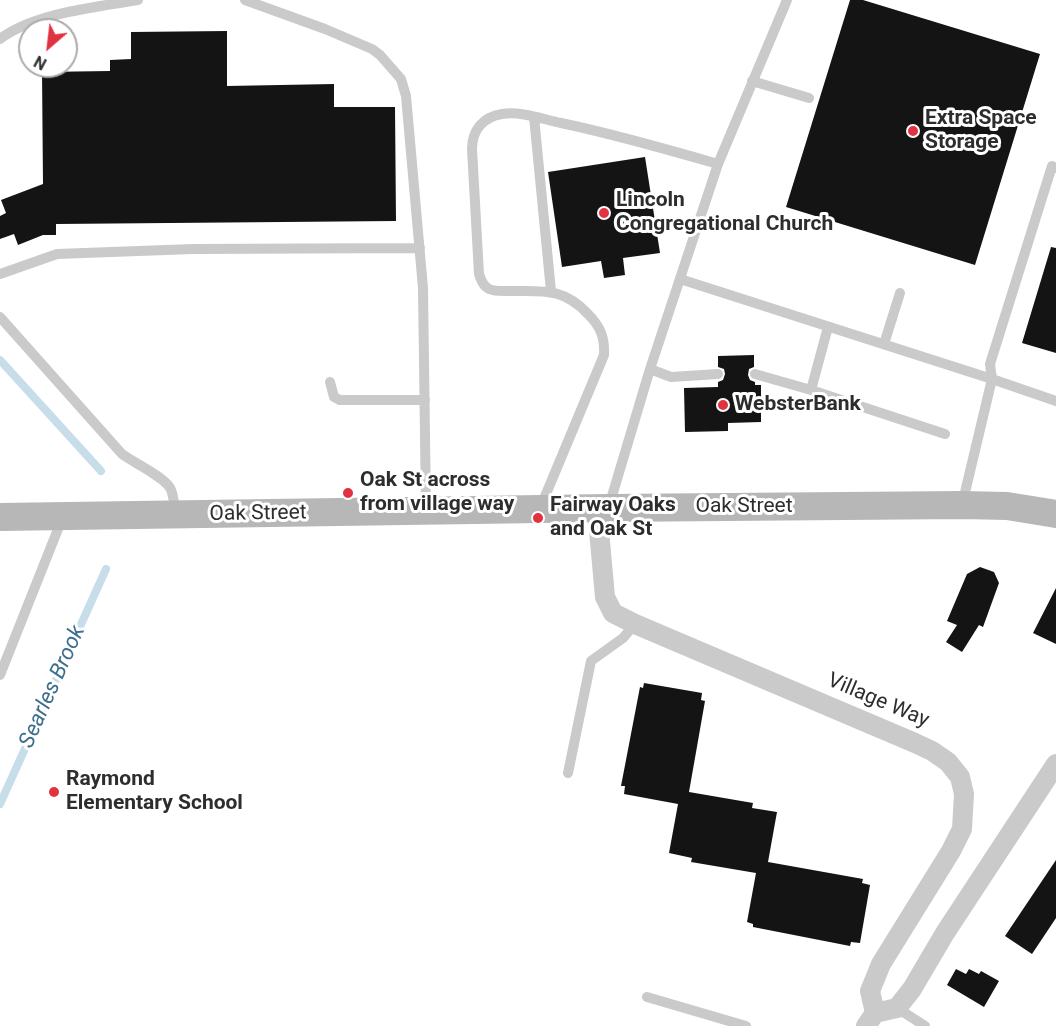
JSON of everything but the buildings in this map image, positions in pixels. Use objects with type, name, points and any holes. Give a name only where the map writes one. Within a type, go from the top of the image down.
[{"type":"main road","name":"Oak Street","points":[[0,517],[962,505],[1007,506],[1056,514]]},
{"type":"street","name":"Village Way","points":[[603,508],[605,597],[613,613],[915,743],[948,762],[960,777],[964,794],[962,829],[951,851],[881,964],[870,991],[870,1020]]},
{"type":"street","points":[[870,1020],[897,1008],[912,989],[945,933],[1056,764]]},
{"type":"lane","points":[[0,39],[40,19],[138,0]]},
{"type":"lane","points":[[245,0],[372,49],[401,79],[406,96],[423,288],[426,511]]},
{"type":"lane","points":[[603,508],[718,164],[787,0]]},
{"type":"lane","points":[[752,81],[809,98]]},
{"type":"lane","points":[[539,509],[604,355],[603,334],[594,320],[578,304],[565,296],[551,291],[496,291],[483,284],[479,274],[472,139],[481,122],[489,118],[503,114],[534,117],[611,133],[718,164]]},
{"type":"lane","points":[[534,117],[551,291]]},
{"type":"lane","points":[[962,505],[992,380],[990,364],[1052,166],[1056,168]]},
{"type":"lane","points":[[0,274],[57,254],[192,249],[420,248]]},
{"type":"lane","points":[[680,279],[1056,401]]},
{"type":"lane","points":[[884,344],[900,293]]},
{"type":"lane","points":[[0,317],[122,454],[135,464],[165,480],[172,490],[176,515]]},
{"type":"lane","points":[[811,390],[828,327]]},
{"type":"lane","points":[[650,369],[670,377],[718,374]]},
{"type":"lane","points":[[754,374],[811,390],[945,434]]},
{"type":"lane","points":[[330,382],[334,397],[340,400],[424,400]]},
{"type":"lane","points":[[0,675],[4,653],[63,517]]},
{"type":"lane","points":[[568,773],[591,661],[623,638],[635,624]]},
{"type":"lane","points":[[647,997],[746,1026]]},
{"type":"lane","points":[[897,1008],[925,1026]]},
{"type":"waterway","name":"Searles Brook","points":[[0,360],[101,471]]},
{"type":"waterway","name":"Searles Brook","points":[[0,804],[106,569]]},
{"type":"place","name":"Extra Space Storage","points":[[913,131]]},
{"type":"place","name":"Lincoln Congregational Church","points":[[604,213]]},
{"type":"place","name":"WebsterBank","points":[[723,405]]},
{"type":"place","name":"Oak St across from village way","points":[[348,493]]},
{"type":"place","name":"Fairway Oaks and Oak St","points":[[538,518]]},
{"type":"place","name":"Raymond Elementary School","points":[[54,792]]}]
